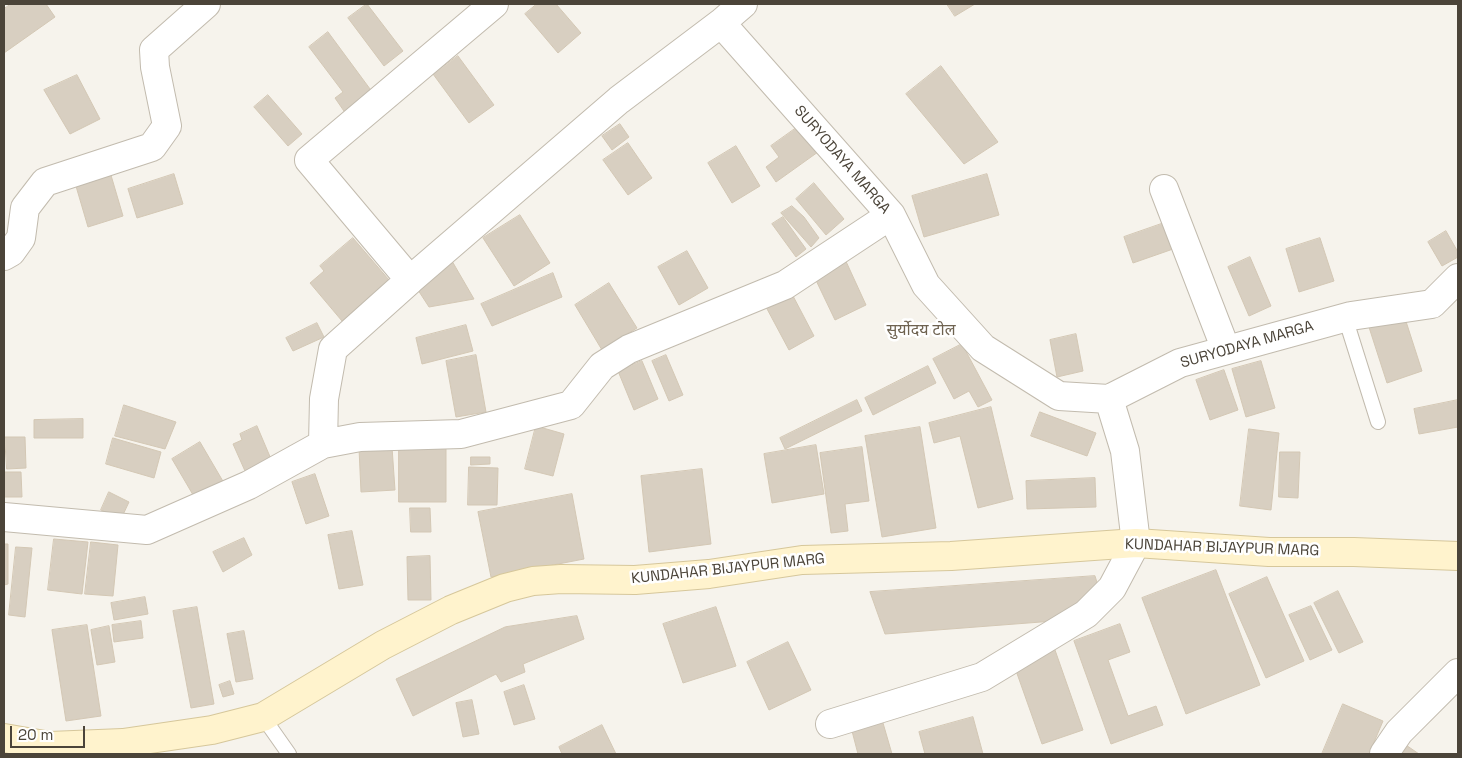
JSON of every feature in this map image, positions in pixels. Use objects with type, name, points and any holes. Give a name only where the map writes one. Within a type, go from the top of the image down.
[{"type":"main road","name":"KUNDAHAR BIJAYPUR MARG","points":[[4,738],[50,746],[123,743],[212,730],[264,717],[383,645],[450,610],[504,588],[533,581],[561,579],[636,580],[708,574],[802,560],[951,556],[1136,543],[1269,552],[1354,552],[1458,556]]},
{"type":"street","points":[[4,256],[11,252],[21,238],[25,208],[45,182],[152,147],[167,126],[155,66],[154,50],[206,4]]},
{"type":"street","points":[[410,280],[309,160],[494,4]]},
{"type":"street","points":[[323,444],[324,399],[333,348],[619,100],[722,23],[743,4]]},
{"type":"street","name":"SURYODAYA MARGA","points":[[722,23],[892,216],[926,285],[983,348],[1059,396],[1109,399],[1180,363],[1345,317],[1432,304],[1458,278]]},
{"type":"street","points":[[1164,189],[1226,350]]},
{"type":"street","points":[[4,517],[146,530],[249,486],[323,444],[360,437],[461,434],[571,404],[602,366],[629,349],[785,285],[892,216]]},
{"type":"street","points":[[830,724],[982,677],[1086,614],[1112,588],[1136,543],[1125,451],[1109,399]]},
{"type":"street","points":[[1384,754],[1399,732],[1458,673]]},
{"type":"lane","points":[[1345,317],[1378,422]]},
{"type":"lane","points":[[264,717],[289,754]]},
{"type":"building","points":[[11,4],[46,4],[55,17],[4,53],[4,9]]},
{"type":"building","points":[[367,4],[403,51],[384,66],[348,18]]},
{"type":"building","points":[[537,4],[556,4],[581,33],[558,53],[525,14]]},
{"type":"building","points":[[947,4],[975,4],[955,16]]},
{"type":"building","points":[[328,32],[373,93],[346,114],[335,98],[343,92],[309,47]]},
{"type":"building","points":[[458,56],[494,105],[469,123],[433,74]]},
{"type":"building","points":[[941,66],[998,142],[964,164],[906,94]]},
{"type":"building","points":[[77,75],[100,119],[70,134],[44,90]]},
{"type":"building","points":[[268,95],[302,134],[288,146],[254,107]]},
{"type":"building","points":[[620,124],[629,137],[612,150],[602,136]]},
{"type":"building","points":[[799,126],[818,152],[776,182],[766,167],[779,157],[771,146]]},
{"type":"building","points":[[628,143],[652,178],[628,195],[603,160]]},
{"type":"building","points":[[736,146],[760,186],[732,203],[708,163]]},
{"type":"building","points":[[108,165],[123,216],[88,227],[73,176]]},
{"type":"building","points":[[174,174],[183,204],[137,218],[128,189]]},
{"type":"building","points":[[987,174],[999,215],[924,237],[912,196]]},
{"type":"building","points":[[814,183],[844,219],[826,235],[796,199]]},
{"type":"building","points":[[792,206],[804,217],[819,238],[811,247],[781,213]]},
{"type":"building","points":[[520,215],[550,263],[514,286],[483,238]]},
{"type":"building","points":[[783,217],[806,249],[796,257],[772,224]]},
{"type":"building","points":[[1167,222],[1176,248],[1133,263],[1124,237]]},
{"type":"building","points":[[1446,231],[1458,252],[1458,257],[1442,266],[1428,242]]},
{"type":"building","points":[[353,238],[389,280],[342,321],[310,283],[324,271],[320,266]]},
{"type":"building","points":[[1320,238],[1334,281],[1299,292],[1286,249]]},
{"type":"building","points":[[687,251],[708,288],[679,305],[658,267]]},
{"type":"building","points":[[844,257],[866,305],[835,320],[812,272]]},
{"type":"building","points":[[1250,257],[1271,306],[1249,316],[1228,267]]},
{"type":"building","points":[[452,261],[474,299],[429,307],[418,290]]},
{"type":"building","points":[[553,273],[562,297],[492,326],[481,304]]},
{"type":"building","points":[[609,283],[637,328],[602,350],[575,305]]},
{"type":"building","points":[[792,294],[814,336],[789,350],[766,307]]},
{"type":"building","points":[[1402,309],[1422,371],[1387,383],[1367,321]]},
{"type":"building","points":[[317,323],[324,337],[293,351],[286,338]]},
{"type":"building","points":[[466,325],[473,351],[422,364],[416,338]]},
{"type":"building","points":[[1076,334],[1083,371],[1057,377],[1050,340]]},
{"type":"building","points":[[962,344],[992,400],[978,407],[969,391],[954,399],[933,359]]},
{"type":"building","points":[[476,355],[486,412],[456,417],[446,361]]},
{"type":"building","points":[[666,355],[683,395],[669,401],[652,361]]},
{"type":"building","points":[[642,361],[658,399],[634,410],[618,371]]},
{"type":"building","points":[[1261,361],[1275,408],[1246,417],[1232,369]]},
{"type":"building","points":[[928,366],[936,383],[873,415],[865,398]]},
{"type":"building","points":[[1224,370],[1238,410],[1210,420],[1196,380]]},
{"type":"building","points":[[857,400],[862,411],[785,449],[780,438]]},
{"type":"building","points":[[1458,400],[1458,427],[1419,434],[1414,409]]},
{"type":"building","points":[[124,405],[176,422],[165,449],[115,436]]},
{"type":"building","points":[[991,407],[1013,499],[978,508],[960,436],[934,443],[929,423]]},
{"type":"building","points":[[1040,412],[1096,433],[1087,456],[1031,436]]},
{"type":"building","points":[[83,419],[83,438],[34,438],[34,420]]},
{"type":"building","points":[[257,426],[271,459],[245,471],[233,444],[242,440],[240,434]]},
{"type":"building","points":[[536,426],[564,434],[553,476],[525,469]]},
{"type":"building","points":[[920,427],[936,528],[882,537],[865,436]]},
{"type":"building","points":[[1249,429],[1279,433],[1271,510],[1240,506]]},
{"type":"building","points":[[5,437],[25,437],[26,468],[7,469]]},
{"type":"building","points":[[113,438],[161,452],[154,478],[106,464]]},
{"type":"building","points":[[200,442],[224,483],[196,500],[172,459]]},
{"type":"building","points":[[816,445],[824,494],[772,503],[764,454]]},
{"type":"building","points":[[392,447],[395,490],[361,492],[359,448]]},
{"type":"building","points":[[399,447],[446,447],[446,502],[399,502]]},
{"type":"building","points":[[862,447],[869,501],[845,504],[848,531],[831,533],[820,453]]},
{"type":"building","points":[[1280,452],[1300,452],[1298,498],[1279,497]]},
{"type":"building","points":[[471,457],[490,457],[490,464],[471,465]]},
{"type":"building","points":[[469,467],[498,468],[497,505],[468,505]]},
{"type":"building","points":[[702,469],[711,544],[649,552],[641,476]]},
{"type":"building","points":[[4,472],[21,472],[22,497],[4,497]]},
{"type":"building","points":[[315,474],[329,516],[306,524],[292,482]]},
{"type":"building","points":[[1095,478],[1096,507],[1027,509],[1026,481]]},
{"type":"building","points":[[109,492],[129,502],[121,519],[101,510]]},
{"type":"building","points":[[572,494],[584,559],[491,577],[478,512]]},
{"type":"building","points":[[410,508],[430,508],[431,532],[411,532]]},
{"type":"building","points":[[352,531],[363,585],[339,589],[328,535]]},
{"type":"building","points":[[244,538],[252,555],[223,572],[213,552]]},
{"type":"building","points":[[54,539],[88,542],[82,594],[48,590]]},
{"type":"building","points":[[91,542],[118,545],[113,596],[85,594]]},
{"type":"building","points":[[4,544],[8,544],[8,584],[4,585]]},
{"type":"building","points":[[16,547],[32,548],[25,617],[9,615]]},
{"type":"building","points":[[430,556],[431,600],[408,600],[407,557]]},
{"type":"building","points":[[1216,570],[1260,685],[1186,714],[1142,598]]},
{"type":"building","points":[[1095,576],[1101,595],[1054,621],[885,634],[870,592]]},
{"type":"building","points":[[1267,577],[1304,661],[1266,678],[1229,594]]},
{"type":"building","points":[[1338,591],[1363,642],[1339,653],[1314,603]]},
{"type":"building","points":[[145,597],[148,614],[114,620],[111,603]]},
{"type":"building","points":[[1311,606],[1332,650],[1310,660],[1289,615]]},
{"type":"building","points":[[197,607],[214,704],[191,708],[173,611]]},
{"type":"building","points":[[716,607],[736,666],[683,683],[663,624]]},
{"type":"building","points":[[577,616],[584,639],[523,664],[525,672],[501,682],[496,674],[413,716],[396,679],[505,627]]},
{"type":"building","points":[[141,621],[143,638],[114,642],[112,625]]},
{"type":"building","points":[[1120,624],[1130,652],[1108,660],[1128,716],[1156,706],[1163,725],[1111,744],[1074,641]]},
{"type":"building","points":[[87,625],[101,716],[66,721],[52,630]]},
{"type":"building","points":[[109,626],[115,662],[97,665],[91,630]]},
{"type":"building","points":[[244,631],[253,679],[236,682],[227,634]]},
{"type":"building","points":[[788,642],[811,690],[769,710],[747,662]]},
{"type":"building","points":[[1055,650],[1083,730],[1042,744],[1014,665]]},
{"type":"building","points":[[230,681],[234,694],[223,697],[219,685]]},
{"type":"building","points":[[524,685],[535,719],[514,725],[504,692]]},
{"type":"building","points":[[472,700],[479,734],[463,737],[456,703]]},
{"type":"building","points":[[1343,704],[1383,721],[1369,754],[1322,754]]},
{"type":"building","points":[[973,717],[983,754],[925,754],[919,732]]},
{"type":"building","points":[[883,723],[892,754],[858,754],[852,731]]},
{"type":"building","points":[[602,725],[616,754],[562,754],[559,747]]},
{"type":"building","points":[[1403,743],[1419,754],[1394,754]]},
{"type":"district","name":"सुर्योदय टोल","points":[[921,331]]}]
